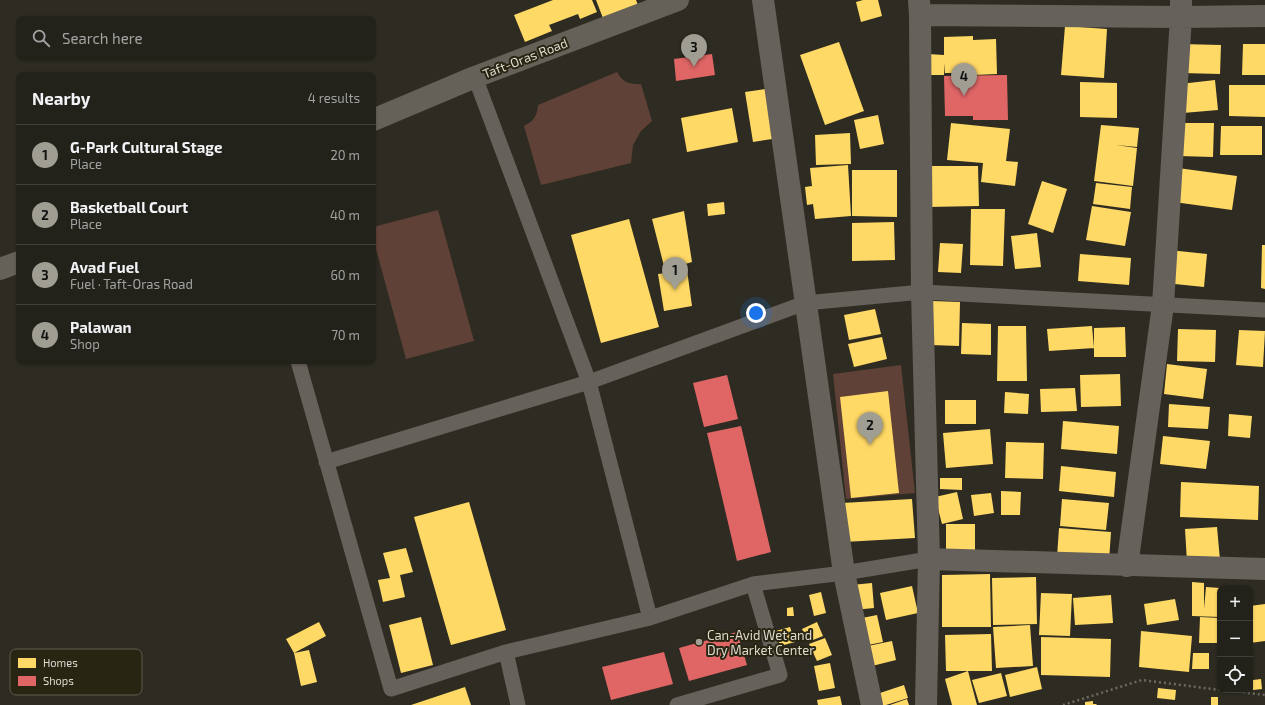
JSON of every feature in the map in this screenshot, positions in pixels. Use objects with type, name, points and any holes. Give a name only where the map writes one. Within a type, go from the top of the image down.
[{"type":"main road","name":"Taft-Oras Road","points":[[376,119],[475,77],[678,0]]},
{"type":"main road","points":[[0,269],[16,263]]},
{"type":"street","points":[[763,0],[844,573],[872,705]]},
{"type":"street","points":[[926,705],[929,559],[922,292],[919,8],[1181,9],[1265,16]]},
{"type":"street","points":[[1127,566],[1164,305],[1181,9]]},
{"type":"street","points":[[929,559],[1265,569]]},
{"type":"lane","points":[[475,77],[589,382],[650,618]]},
{"type":"lane","points":[[326,462],[589,382],[805,303],[922,292],[1265,310]]},
{"type":"lane","points":[[299,364],[391,689],[506,652],[650,618],[753,584],[844,573],[929,559]]},
{"type":"lane","points":[[677,705],[780,675],[753,584]]},
{"type":"lane","points":[[506,652],[518,705]]},
{"type":"path","points":[[1063,705],[1142,680],[1217,689]]},
{"type":"path","points":[[1247,693],[1265,695]]},
{"type":"shaded area","points":[[617,72],[624,81],[633,84],[641,84],[652,121],[641,131],[633,145],[631,163],[541,185],[524,126],[534,118],[538,105]]},
{"type":"shaded area","points":[[438,210],[474,341],[406,359],[376,249],[376,226]]},
{"type":"shaded area","points":[[901,365],[915,493],[846,499],[833,374]]},
{"type":"building: Homes","points":[[553,0],[592,0],[597,12],[580,19],[578,14],[549,25],[552,31],[525,42],[514,15]]},
{"type":"building: Homes","points":[[596,0],[636,0],[641,13],[606,26]]},
{"type":"building: Homes","points":[[863,0],[878,0],[882,16],[861,22],[856,2]]},
{"type":"building: Homes","points":[[1065,26],[1107,29],[1104,78],[1061,75]]},
{"type":"building: Homes","points":[[973,36],[973,40],[996,39],[997,74],[973,75],[973,73],[945,73],[945,63],[944,75],[928,75],[928,54],[944,55],[944,37]]},
{"type":"building: Homes","points":[[839,42],[864,111],[825,125],[800,55]]},
{"type":"building: Homes","points":[[1181,44],[1221,45],[1220,74],[1181,73]]},
{"type":"building: Homes","points":[[1243,44],[1265,44],[1265,75],[1242,75]]},
{"type":"building: Homes","points":[[1215,80],[1218,110],[1183,113],[1180,84]]},
{"type":"building: Homes","points":[[1080,82],[1117,83],[1117,118],[1080,117]]},
{"type":"building: Homes","points":[[1229,85],[1265,85],[1265,117],[1229,116]]},
{"type":"building: Homes","points":[[772,88],[779,138],[753,142],[745,92]]},
{"type":"building: Homes","points":[[732,108],[738,142],[687,152],[681,118]]},
{"type":"building: Homes","points":[[878,115],[884,144],[860,149],[854,120]]},
{"type":"building: Homes","points":[[951,123],[1010,129],[1006,161],[1018,162],[1015,186],[981,182],[983,163],[947,160]]},
{"type":"building: Homes","points":[[1179,123],[1214,123],[1213,157],[1179,156]]},
{"type":"building: Homes","points":[[1101,125],[1139,128],[1137,147],[1116,145],[1137,148],[1133,186],[1094,181]]},
{"type":"building: Homes","points":[[1221,126],[1262,126],[1262,155],[1220,155]]},
{"type":"building: Homes","points":[[850,133],[851,164],[816,165],[815,135]]},
{"type":"building: Homes","points":[[848,165],[851,216],[815,219],[813,204],[807,205],[805,187],[812,186],[810,168]]},
{"type":"building: Homes","points":[[927,166],[978,166],[979,206],[928,207]]},
{"type":"building: Homes","points":[[1178,168],[1237,176],[1232,210],[1174,202]]},
{"type":"building: Homes","points":[[852,170],[897,170],[897,217],[852,216]]},
{"type":"building: Homes","points":[[1042,181],[1067,189],[1053,233],[1028,224]]},
{"type":"building: Homes","points":[[1096,183],[1132,187],[1130,209],[1093,204]]},
{"type":"building: Homes","points":[[724,202],[725,214],[708,216],[707,204]]},
{"type":"building: Homes","points":[[1092,206],[1131,212],[1125,246],[1086,240]]},
{"type":"building: Homes","points":[[971,209],[1005,209],[1003,266],[970,265]]},
{"type":"building: Homes","points":[[684,211],[692,262],[665,270],[652,219]]},
{"type":"building: Homes","points":[[629,219],[659,327],[601,343],[571,235]]},
{"type":"building: Homes","points":[[894,222],[895,260],[852,261],[852,223]]},
{"type":"building: Homes","points":[[1037,233],[1041,267],[1015,269],[1011,236]]},
{"type":"building: Homes","points":[[940,243],[963,244],[961,273],[938,272]]},
{"type":"building: Homes","points":[[1262,245],[1265,245],[1265,289],[1261,288]]},
{"type":"building: Homes","points":[[1169,250],[1207,254],[1204,287],[1165,283]]},
{"type":"building: Homes","points":[[1080,254],[1131,258],[1129,285],[1078,281]]},
{"type":"building: Homes","points":[[687,270],[692,306],[664,311],[658,274]]},
{"type":"building: Homes","points":[[932,301],[960,302],[959,346],[931,345]]},
{"type":"building: Homes","points":[[875,309],[881,334],[849,340],[844,315]]},
{"type":"building: Homes","points":[[962,323],[991,324],[991,355],[961,354]]},
{"type":"building: Homes","points":[[998,326],[1026,326],[1027,381],[997,381]]},
{"type":"building: Homes","points":[[1092,326],[1094,348],[1049,351],[1047,329]]},
{"type":"building: Homes","points":[[1125,327],[1126,357],[1094,357],[1094,328]]},
{"type":"building: Homes","points":[[1178,329],[1216,330],[1215,362],[1177,361]]},
{"type":"building: Homes","points":[[1239,330],[1265,331],[1263,367],[1236,365]]},
{"type":"building: Homes","points":[[882,337],[887,359],[854,367],[848,344]]},
{"type":"building: Homes","points":[[1167,364],[1207,369],[1203,399],[1164,394]]},
{"type":"building: Homes","points":[[1120,374],[1121,406],[1081,407],[1080,375]]},
{"type":"building: Homes","points":[[1075,388],[1077,411],[1041,412],[1040,389]]},
{"type":"building: Homes","points":[[888,391],[899,493],[851,498],[840,397]]},
{"type":"building: Homes","points":[[1005,392],[1029,394],[1028,414],[1004,413]]},
{"type":"building: Homes","points":[[945,400],[976,400],[976,424],[945,424]]},
{"type":"building: Homes","points":[[1169,404],[1210,407],[1208,429],[1168,427]]},
{"type":"building: Homes","points":[[1229,414],[1252,416],[1250,438],[1228,436]]},
{"type":"building: Homes","points":[[1063,421],[1119,426],[1117,454],[1061,449]]},
{"type":"building: Homes","points":[[990,429],[993,464],[946,468],[943,433]]},
{"type":"building: Homes","points":[[1163,436],[1210,441],[1206,469],[1160,464]]},
{"type":"building: Homes","points":[[1006,442],[1044,443],[1043,479],[1005,478]]},
{"type":"building: Homes","points":[[1061,466],[1116,472],[1114,497],[1059,491]]},
{"type":"building: Homes","points":[[940,478],[962,478],[962,490],[940,489]]},
{"type":"building: Homes","points":[[1181,482],[1259,486],[1258,520],[1180,517]]},
{"type":"building: Homes","points":[[1001,491],[1021,492],[1020,515],[1001,515]]},
{"type":"building: Homes","points":[[957,492],[963,519],[942,524],[935,497]]},
{"type":"building: Homes","points":[[991,493],[994,513],[974,516],[971,495]]},
{"type":"building: Homes","points":[[912,499],[915,538],[844,542],[842,503]]},
{"type":"building: Homes","points":[[1062,499],[1109,503],[1106,530],[1060,526]]},
{"type":"building: Homes","points":[[469,502],[506,630],[451,645],[414,517]]},
{"type":"building: Homes","points":[[946,524],[975,524],[975,556],[946,556]]},
{"type":"building: Homes","points":[[1217,527],[1220,560],[1187,562],[1185,529]]},
{"type":"building: Homes","points":[[1059,528],[1111,532],[1109,561],[1057,557]]},
{"type":"building: Homes","points":[[406,548],[413,572],[400,575],[405,597],[383,602],[378,580],[390,578],[383,553]]},
{"type":"building: Homes","points":[[990,574],[991,627],[942,627],[942,575]]},
{"type":"building: Homes","points":[[1036,577],[1037,624],[993,625],[992,578]]},
{"type":"building: Homes","points":[[1192,582],[1204,583],[1204,609],[1206,587],[1217,588],[1217,617],[1192,616]]},
{"type":"building: Homes","points":[[872,583],[874,608],[854,610],[851,585]]},
{"type":"building: Homes","points":[[912,586],[918,613],[886,620],[880,593]]},
{"type":"building: Homes","points":[[821,592],[826,613],[814,616],[809,595]]},
{"type":"building: Homes","points":[[1041,593],[1072,594],[1070,636],[1039,635]]},
{"type":"building: Homes","points":[[1111,595],[1113,623],[1075,625],[1073,598]]},
{"type":"building: Homes","points":[[1175,599],[1179,620],[1147,625],[1144,604]]},
{"type":"building: Homes","points":[[1265,604],[1265,641],[1253,643],[1253,606]]},
{"type":"building: Homes","points":[[793,607],[794,616],[787,616],[787,608]]},
{"type":"building: Homes","points":[[877,615],[883,642],[863,646],[857,619]]},
{"type":"building: Homes","points":[[421,617],[433,665],[401,673],[389,625]]},
{"type":"building: Homes","points":[[1200,617],[1217,618],[1217,643],[1199,643]]},
{"type":"building: Homes","points":[[319,622],[326,636],[294,653],[286,639]]},
{"type":"building: Homes","points":[[817,622],[823,636],[808,642],[802,629]]},
{"type":"building: Homes","points":[[1030,625],[1033,666],[996,668],[993,627]]},
{"type":"building: Homes","points":[[790,627],[795,642],[780,646],[776,631]]},
{"type":"building: Homes","points":[[1141,631],[1192,636],[1189,672],[1139,667]]},
{"type":"building: Homes","points":[[991,634],[992,671],[946,671],[945,635]]},
{"type":"building: Homes","points":[[1041,637],[1111,639],[1110,677],[1041,675]]},
{"type":"building: Homes","points":[[825,638],[832,655],[817,661],[809,644]]},
{"type":"building: Homes","points":[[892,641],[896,660],[868,667],[863,647]]},
{"type":"building: Homes","points":[[309,650],[317,682],[301,686],[294,653]]},
{"type":"building: Homes","points":[[1193,653],[1209,653],[1209,669],[1192,669]]},
{"type":"building: Homes","points":[[830,663],[835,688],[819,691],[814,666]]},
{"type":"building: Homes","points":[[1037,667],[1042,689],[1010,697],[1005,675]]},
{"type":"building: Homes","points":[[968,671],[977,705],[952,705],[945,679]]},
{"type":"building: Homes","points":[[1001,673],[1007,696],[979,703],[972,680]]},
{"type":"building: Homes","points":[[1261,679],[1262,689],[1253,690],[1253,680]]},
{"type":"building: Homes","points":[[904,685],[908,698],[886,705],[880,705],[877,694]]},
{"type":"building: Homes","points":[[465,687],[471,705],[411,705]]},
{"type":"building: Homes","points":[[1158,688],[1176,690],[1175,700],[1157,698]]},
{"type":"building: Homes","points":[[840,696],[842,705],[818,705],[817,700]]},
{"type":"building: Homes","points":[[1211,697],[1218,697],[1218,705],[1211,705]]},
{"type":"building: Homes","points":[[907,699],[909,705],[890,705]]},
{"type":"building: Homes","points":[[1093,701],[1093,704],[1097,704],[1096,705],[1085,705],[1085,702]]},
{"type":"building: Shops","points":[[712,54],[715,75],[676,81],[674,59]]},
{"type":"building: Shops","points":[[1007,75],[1008,120],[973,120],[973,116],[945,116],[944,76]]},
{"type":"building: Shops","points":[[727,375],[738,419],[704,427],[693,383]]},
{"type":"building: Shops","points":[[741,426],[771,552],[737,561],[707,433]]},
{"type":"building: Shops","points":[[737,632],[747,665],[689,681],[679,648]]},
{"type":"building: Shops","points":[[664,652],[673,684],[611,700],[602,667]]},
{"type":"place","name":"Avad Fuel","points":[[694,67]]},
{"type":"place","name":"Palawan","points":[[964,96]]},
{"type":"place","name":"G-Park Cultural Stage","points":[[675,290]]},
{"type":"place","name":"Basketball Court","points":[[870,445]]},
{"type":"place","name":"Can-Avid Wet and Dry Market Center","points":[[699,642]]}]
